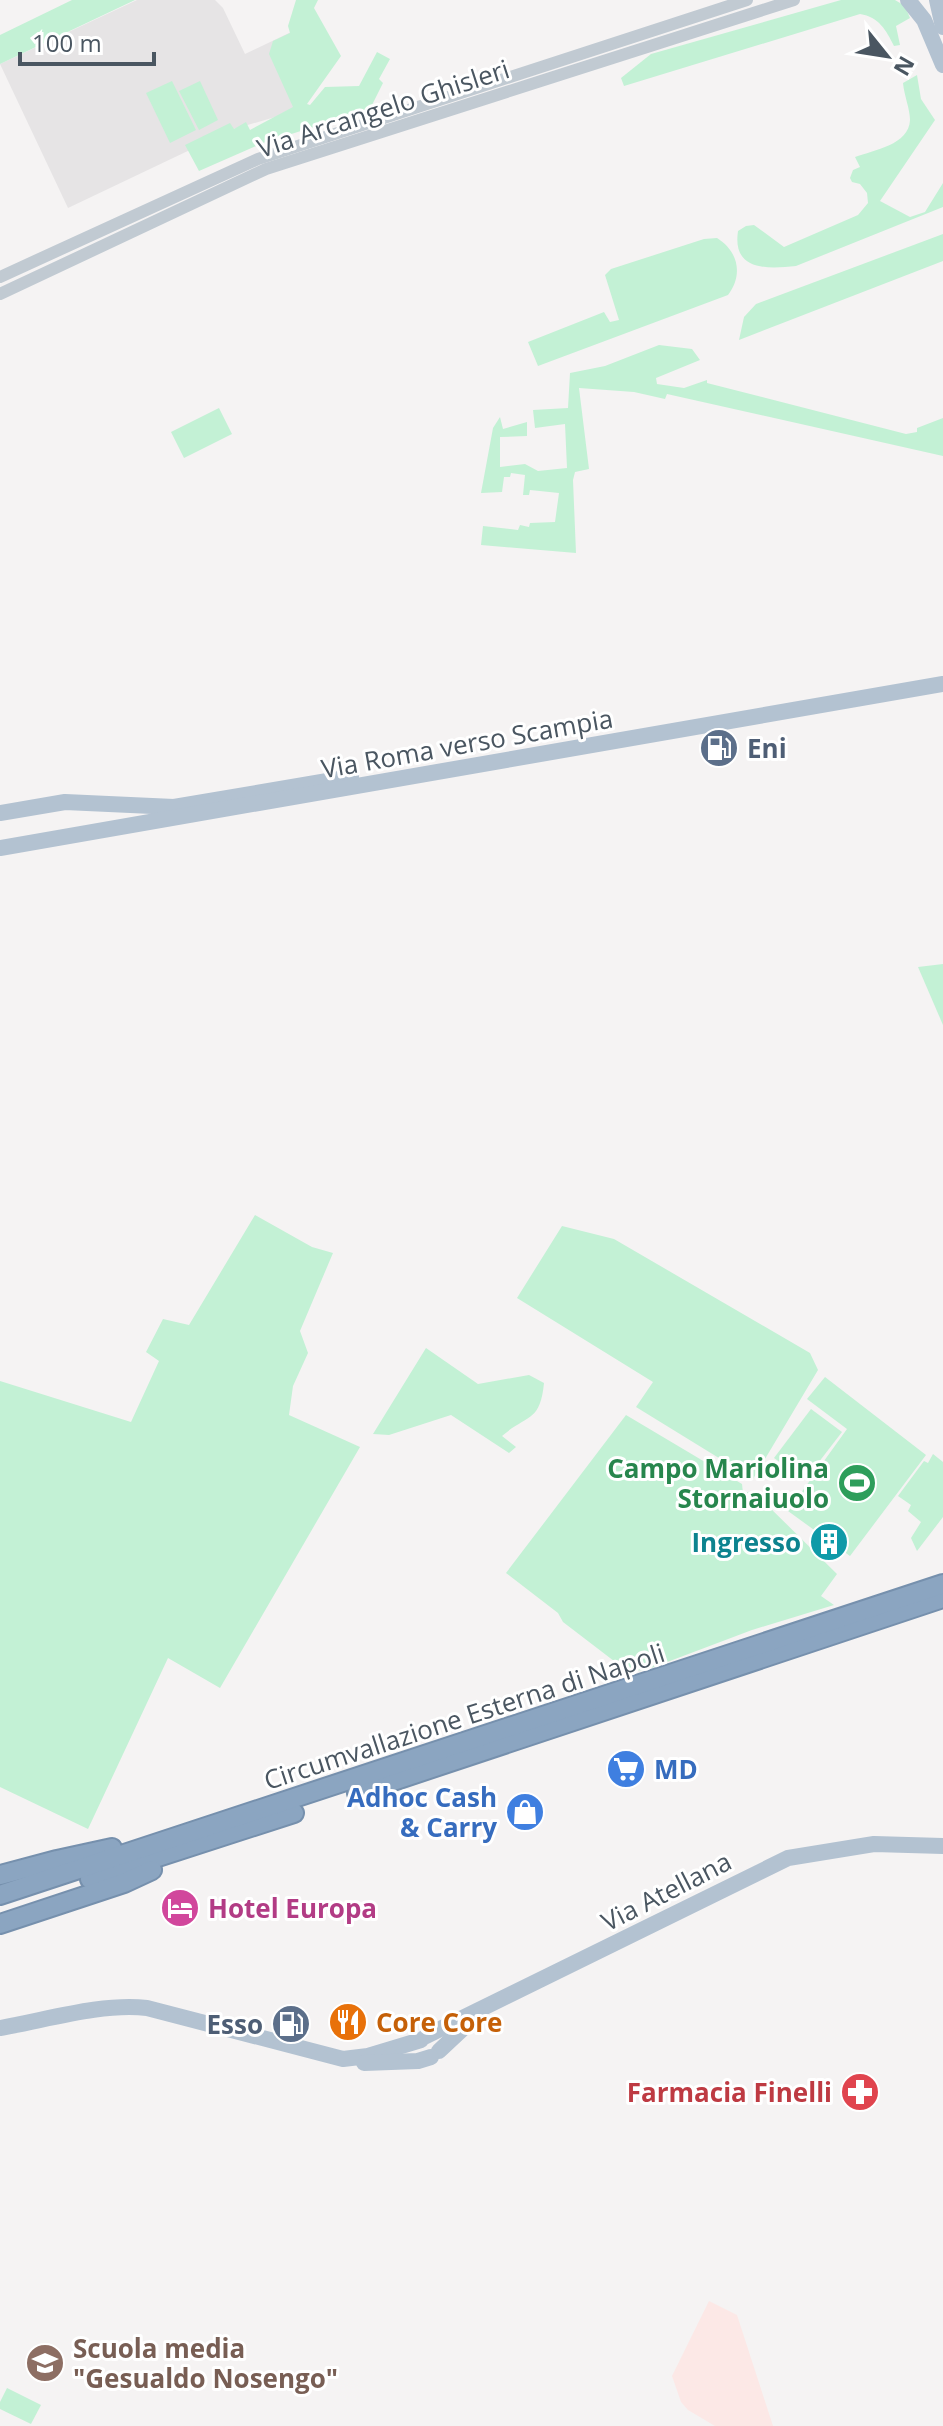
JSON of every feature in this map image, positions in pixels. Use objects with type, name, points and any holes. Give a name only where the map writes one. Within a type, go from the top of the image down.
[{"type":"highway","name":"Circumvallazione Esterna di Napoli","points":[[0,1895],[943,1584]]},
{"type":"highway","name":"Circumvallazione Esterna di Napoli","points":[[0,1908],[943,1598]]},
{"type":"highway","points":[[0,1875],[57,1860],[174,1839]]},
{"type":"highway","points":[[0,1924],[124,1883],[208,1842]]},
{"type":"main road","points":[[908,0],[924,20],[943,65]]},
{"type":"main road","points":[[937,0],[943,27]]},
{"type":"main road","name":"Via Roma verso Scampia","points":[[0,848],[760,711],[943,674]]},
{"type":"main road","name":"Via Roma verso Scampia","points":[[0,813],[65,802],[174,807],[943,684]]},
{"type":"main road","points":[[92,832],[109,816],[106,803]]},
{"type":"main road","name":"Via Atellana","points":[[0,2028],[113,2006],[132,2007],[343,2059],[368,2056],[423,2038],[788,1858],[874,1844],[943,1846]]},
{"type":"main road","points":[[343,2059],[375,2064],[418,2061],[435,2054],[488,2005]]},
{"type":"main road","points":[[423,2038],[419,2047],[421,2054],[435,2054]]},
{"type":"street","name":"Via Arcangelo Ghisleri","points":[[0,277],[258,159],[747,0]]},
{"type":"street","name":"Via Arcangelo Ghisleri","points":[[0,294],[266,169],[794,0]]},
{"type":"shaded area","points":[[137,0],[215,0],[223,8],[245,54],[312,22],[299,110],[234,129],[68,208],[0,64]]},
{"type":"shaded area","points":[[709,2301],[737,2315],[773,2426],[715,2426],[688,2410],[681,2402],[672,2376]]},
{"type":"green space","points":[[72,0],[135,0],[0,64],[0,35]]},
{"type":"green space","points":[[296,0],[318,0],[314,8],[341,56],[307,104],[310,105],[325,87],[359,86],[377,52],[390,59],[379,79],[383,83],[370,109],[263,143],[199,171],[185,145],[230,123],[234,129],[246,122],[250,130],[293,107],[269,54],[273,41],[290,33],[288,26]]},
{"type":"green space","points":[[841,0],[895,0],[905,6],[910,18],[896,26],[900,45],[894,46],[877,21],[860,14],[624,86],[621,78],[651,54]]},
{"type":"green space","points":[[917,75],[921,99],[935,120],[880,201],[910,217],[925,212],[943,183],[943,207],[796,266],[763,267],[746,260],[740,254],[738,231],[746,226],[754,225],[784,247],[858,215],[868,203],[867,193],[850,178],[853,170],[860,167],[855,157],[889,145],[904,135],[910,120],[903,83]]},
{"type":"green space","points":[[172,81],[196,130],[170,143],[146,93]]},
{"type":"green space","points":[[200,81],[218,120],[199,130],[179,91]]},
{"type":"green space","points":[[943,234],[943,261],[739,340],[744,317],[756,304]]},
{"type":"green space","points":[[717,238],[730,250],[736,264],[736,280],[728,295],[538,366],[528,342],[604,312],[610,322],[619,320],[605,275],[611,269],[704,239]]},
{"type":"green space","points":[[659,345],[692,349],[700,360],[656,378],[657,384],[684,388],[707,380],[707,383],[906,434],[917,432],[917,428],[943,418],[943,456],[667,394],[665,399],[634,392],[579,388],[589,469],[575,472],[573,480],[576,553],[481,545],[483,526],[518,530],[520,525],[529,527],[530,523],[555,522],[559,493],[530,490],[529,495],[523,495],[525,475],[511,473],[510,477],[504,477],[502,492],[481,493],[493,428],[500,417],[503,429],[527,422],[527,436],[500,437],[500,467],[525,464],[538,471],[567,468],[565,424],[535,428],[533,410],[568,408],[570,373],[605,366]]},
{"type":"green space","points":[[219,408],[232,434],[184,458],[171,432]]},
{"type":"green space","points":[[943,964],[943,1025],[918,967]]},
{"type":"green space","points":[[255,1215],[312,1247],[333,1253],[300,1331],[308,1353],[293,1386],[289,1415],[360,1447],[220,1688],[168,1658],[88,1829],[0,1787],[0,1381],[131,1422],[159,1361],[146,1352],[163,1319],[189,1325]]},
{"type":"green space","points":[[562,1226],[614,1239],[810,1353],[818,1370],[753,1479],[636,1407],[653,1382],[517,1298]]},
{"type":"green space","points":[[426,1348],[478,1384],[529,1375],[544,1383],[536,1412],[502,1436],[516,1447],[509,1453],[451,1415],[389,1435],[373,1434]]},
{"type":"green space","name":"Campo Mariolina Stornaiuolo","points":[[825,1377],[926,1455],[850,1556],[788,1511],[847,1429],[807,1399]]},
{"type":"green space","points":[[811,1409],[842,1432],[805,1480],[774,1458]]},
{"type":"green space","points":[[626,1415],[742,1484],[743,1493],[753,1491],[837,1574],[821,1596],[834,1605],[752,1630],[646,1670],[627,1671],[506,1573]]},
{"type":"green space","points":[[933,1454],[943,1462],[943,1517],[917,1551],[911,1538],[921,1522],[908,1511],[911,1505],[898,1496],[924,1461],[928,1463]]},
{"type":"green space","points":[[7,2388],[41,2405],[31,2424],[0,2409]]},
{"type":"place","name":"Eni","points":[[719,748]]},
{"type":"place","name":"Campo Mariolina Stornaiuolo","points":[[857,1483]]},
{"type":"place","name":"Ingresso","points":[[829,1542]]},
{"type":"place","name":"MD","points":[[626,1769]]},
{"type":"place","name":"Adhoc Cash & Carry","points":[[525,1812]]},
{"type":"place","name":"Hotel Europa","points":[[180,1908]]},
{"type":"place","name":"Core Core","points":[[348,2022]]},
{"type":"place","name":"Esso","points":[[291,2024]]},
{"type":"place","name":"Farmacia Finelli","points":[[860,2092]]},
{"type":"place","name":"Scuola media \"Gesualdo Nosengo\"","points":[[45,2363]]}]
